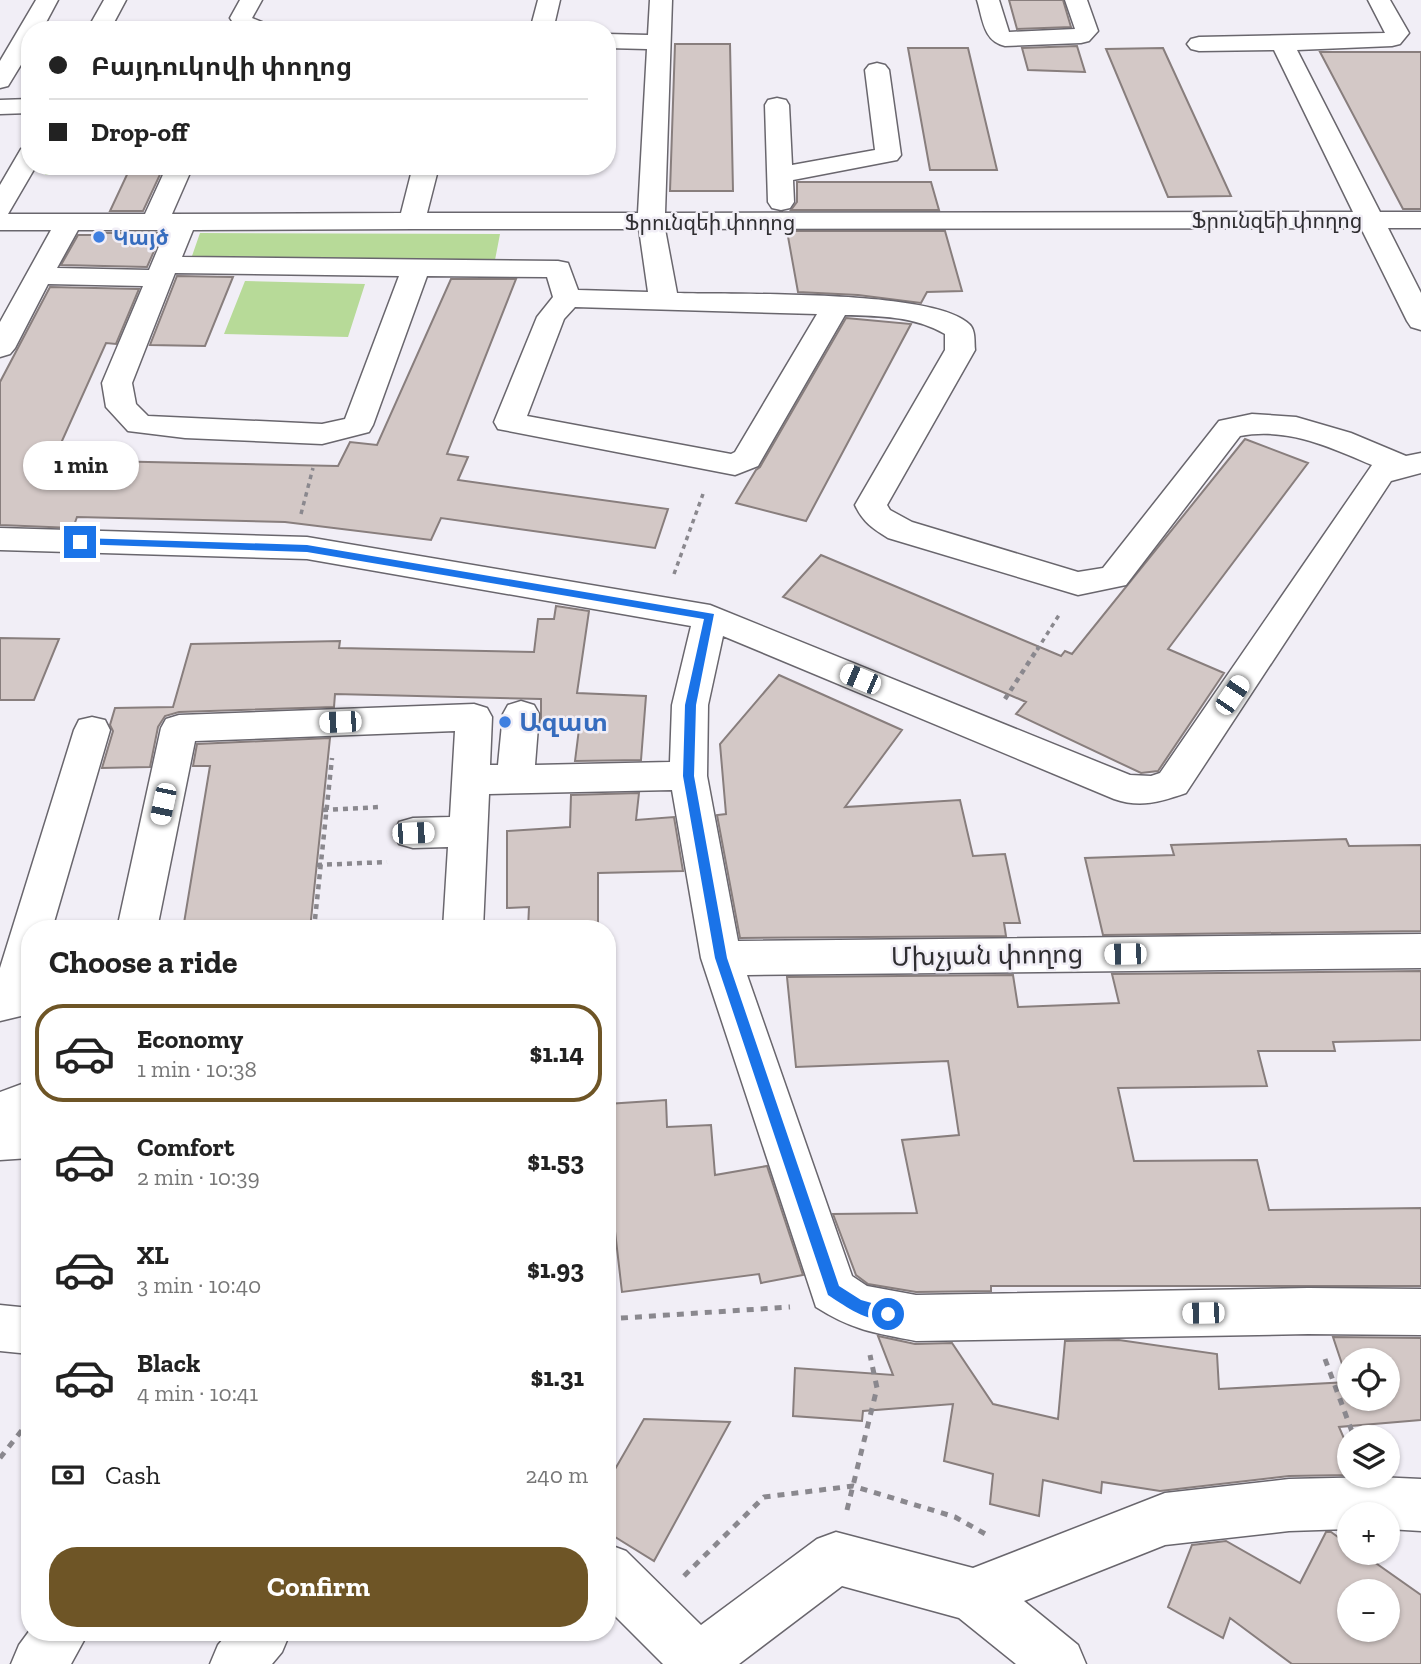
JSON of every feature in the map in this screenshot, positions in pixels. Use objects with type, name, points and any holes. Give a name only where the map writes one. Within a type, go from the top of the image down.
[{"type":"street","points":[[35,21],[47,0]]},
{"type":"street","points":[[103,21],[115,0]]},
{"type":"street","points":[[243,21],[241,18],[251,0]]},
{"type":"street","points":[[543,21],[549,0]]},
{"type":"street","points":[[661,0],[651,223],[664,302]]},
{"type":"street","points":[[988,0],[996,31],[1005,39],[1081,36],[1087,31],[1076,0]]},
{"type":"street","points":[[1199,44],[1392,39],[1398,33],[1379,0]]},
{"type":"street","points":[[616,41],[659,42]]},
{"type":"street","points":[[1282,43],[1373,220],[1421,321]]},
{"type":"street","points":[[0,81],[21,45]]},
{"type":"street","points":[[780,176],[888,155],[877,70]]},
{"type":"street","points":[[777,105],[782,222]]},
{"type":"street","points":[[0,107],[21,106]]},
{"type":"street","points":[[0,208],[21,170]]},
{"type":"street","points":[[178,175],[162,272],[117,383],[121,407],[139,424],[185,429],[322,433],[358,425],[416,267]]},
{"type":"street","points":[[412,222],[424,175]]},
{"type":"street","name":"Ֆրունզեի փողոց","points":[[0,222],[1421,220]]},
{"type":"street","points":[[0,348],[69,221]]},
{"type":"street","points":[[39,276],[416,267],[558,269],[567,298]]},
{"type":"street","points":[[567,298],[889,308],[935,316],[959,331],[960,350],[871,505],[877,517],[900,530],[1078,584],[1114,577],[1230,428],[1252,422],[1310,429],[1412,464]]},
{"type":"street","points":[[567,298],[551,317],[509,422],[734,465],[747,459],[835,307]]},
{"type":"street","points":[[0,539],[307,548],[710,617],[1127,789],[1152,790],[1173,783],[1380,474],[1412,464]]},
{"type":"street","points":[[710,617],[690,705],[688,776],[721,958],[846,1299],[916,1318],[1308,1311],[1421,1312]]},
{"type":"street","points":[[515,779],[521,714]]},
{"type":"street","points":[[139,920],[179,728],[474,717],[464,920]]},
{"type":"street","points":[[35,920],[92,730]]},
{"type":"street","points":[[471,780],[688,776]]},
{"type":"street","points":[[413,833],[469,831]]},
{"type":"street","name":"Մխչյան փողոց","points":[[721,958],[1421,951]]},
{"type":"street","points":[[0,1003],[10,1003],[21,967]]},
{"type":"street","points":[[0,1112],[21,1104]]},
{"type":"street","points":[[0,1140],[21,1139]]},
{"type":"street","points":[[0,1328],[21,1330]]},
{"type":"street","points":[[973,1595],[1165,1519],[1289,1505],[1421,1505]]},
{"type":"street","points":[[616,1579],[696,1662],[836,1558],[973,1595],[1059,1664]]},
{"type":"street","points":[[38,1664],[55,1641]]},
{"type":"street","points":[[237,1664],[256,1641]]},
{"type":"path","points":[[292,548],[322,433]]},
{"type":"path","points":[[662,608],[715,462]]},
{"type":"path","points":[[985,732],[1078,584]]},
{"type":"path","points":[[315,920],[333,748]]},
{"type":"path","points":[[616,1318],[793,1307],[846,1299],[877,1388],[836,1558]]},
{"type":"path","points":[[1308,1311],[1349,1425]]},
{"type":"path","points":[[0,1458],[21,1431]]},
{"type":"green space","points":[[200,233],[500,234],[495,260],[192,256]]},
{"type":"green space","points":[[245,281],[365,284],[348,337],[224,334]]},
{"type":"building","points":[[1009,0],[1063,0],[1071,27],[1017,29]]},
{"type":"building","points":[[675,44],[730,44],[733,191],[670,191]]},
{"type":"building","points":[[1077,46],[1085,72],[1028,70],[1022,48]]},
{"type":"building","points":[[908,48],[968,48],[997,170],[930,170]]},
{"type":"building","points":[[1163,48],[1231,196],[1168,197],[1106,49]]},
{"type":"building","points":[[1320,52],[1421,52],[1421,209],[1403,209]]},
{"type":"building","points":[[127,175],[160,175],[143,211],[110,211]]},
{"type":"building","points":[[797,182],[931,182],[939,210],[791,210],[797,202]]},
{"type":"building","points":[[787,231],[945,231],[962,291],[927,292],[921,303],[858,295],[798,292]]},
{"type":"building","points":[[162,233],[147,267],[61,265],[78,235]]},
{"type":"building","points":[[177,276],[233,277],[205,346],[150,345]]},
{"type":"building","points":[[451,279],[516,279],[447,454],[468,457],[458,480],[668,509],[655,548],[441,518],[431,540],[285,522],[77,517],[73,528],[0,525],[0,382],[50,287],[139,289],[116,344],[106,343],[57,452],[104,453],[101,461],[338,466],[350,442],[377,445]]},
{"type":"building","points":[[846,318],[911,324],[806,521],[736,503],[760,467]]},
{"type":"building","points":[[1245,439],[1308,463],[1168,649],[1224,673],[1158,771],[1141,773],[1016,714],[1026,702],[783,597],[821,555],[1061,656],[1065,651],[1072,654]]},
{"type":"building","points":[[556,606],[589,611],[577,693],[646,696],[641,760],[575,761],[579,729],[541,728],[541,699],[335,694],[334,707],[179,712],[165,716],[158,727],[150,767],[102,768],[113,731],[110,725],[115,708],[173,707],[191,644],[340,641],[339,648],[534,652],[538,619],[554,619]]},
{"type":"building","points":[[0,638],[59,639],[34,700],[0,700]]},
{"type":"building","points":[[779,675],[902,730],[845,807],[960,800],[973,856],[1005,854],[1020,923],[1004,923],[1006,936],[740,938],[717,815],[726,814],[720,744]]},
{"type":"building","points":[[330,738],[311,920],[184,920],[210,766],[193,766],[197,744]]},
{"type":"building","points":[[639,793],[636,820],[674,817],[683,871],[598,873],[598,920],[528,920],[529,907],[507,908],[507,831],[570,827],[571,795]]},
{"type":"building","points":[[1346,839],[1349,846],[1421,845],[1421,931],[1103,935],[1085,858],[1174,855],[1171,845]]},
{"type":"building","points":[[1421,971],[1421,1040],[1333,1042],[1335,1051],[1258,1051],[1267,1086],[1118,1088],[1134,1161],[1257,1160],[1269,1210],[1421,1208],[1421,1286],[991,1286],[991,1291],[916,1292],[868,1284],[856,1275],[833,1214],[917,1213],[902,1140],[959,1135],[948,1061],[796,1067],[787,977],[1013,975],[1018,1007],[1119,1003],[1112,974]]},
{"type":"building","points":[[666,1100],[667,1127],[711,1125],[715,1175],[767,1166],[803,1275],[761,1283],[759,1274],[622,1292],[616,1240],[616,1103]]},
{"type":"building","points":[[878,1336],[915,1344],[952,1343],[993,1404],[1058,1419],[1065,1341],[1119,1340],[1217,1354],[1219,1389],[1337,1383],[1337,1411],[1400,1411],[1400,1348],[1337,1349],[1333,1337],[1421,1338],[1421,1420],[1337,1425],[1337,1475],[1289,1476],[1160,1491],[1102,1482],[1101,1493],[1043,1480],[1039,1516],[990,1504],[993,1474],[944,1461],[953,1404],[863,1411],[862,1421],[793,1416],[795,1368],[893,1375]]},
{"type":"building","points":[[644,1419],[730,1422],[654,1561],[616,1538],[616,1467]]},
{"type":"building","points":[[1326,1532],[1331,1532],[1337,1536],[1337,1565],[1378,1565],[1398,1579],[1337,1579],[1337,1642],[1400,1642],[1400,1580],[1421,1595],[1421,1664],[1292,1664],[1230,1618],[1223,1638],[1168,1607],[1192,1545],[1226,1541],[1300,1583]]},
{"type":"place","name":"Կայծ","points":[[99,237]]},
{"type":"place","name":"Ազատ","points":[[505,722]]},
{"type":"route","points":[[80,542],[307,548],[710,617],[690,705],[688,776],[721,958],[833,1291],[858,1307],[888,1314]]}]
